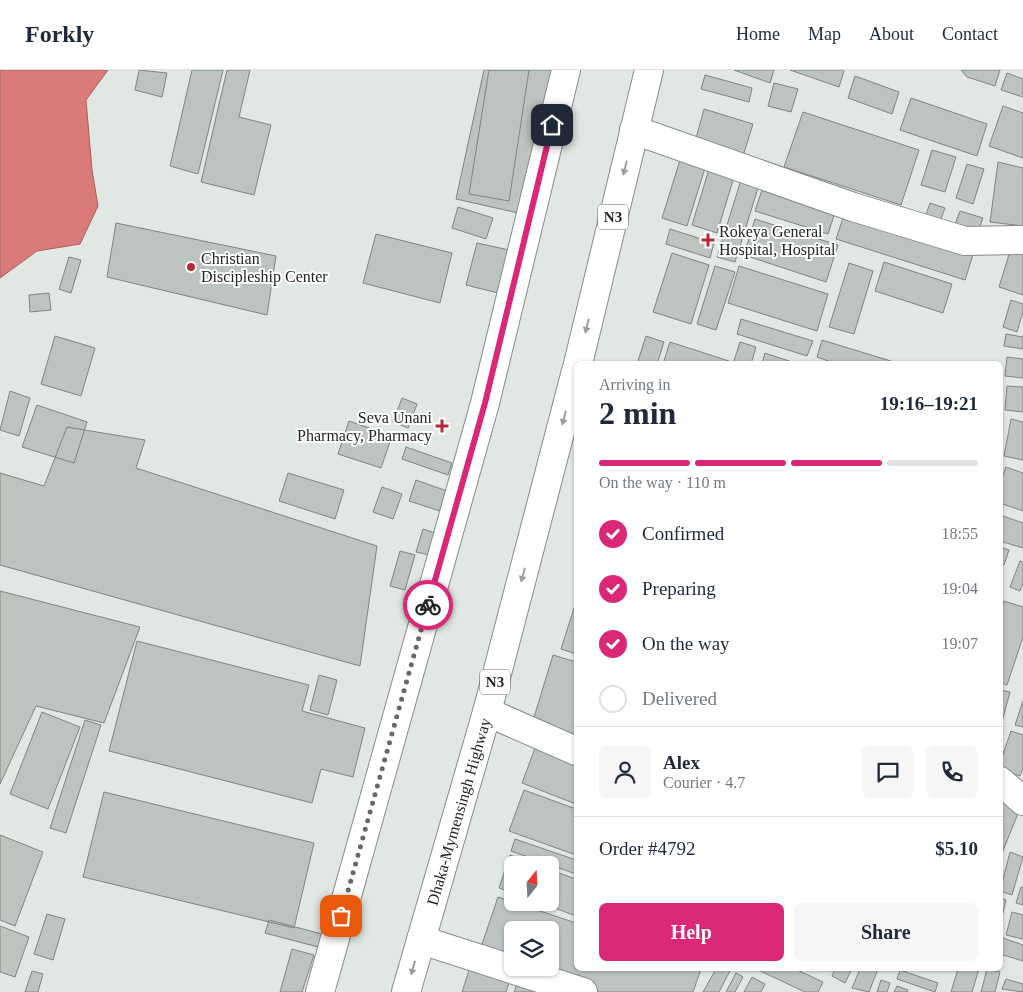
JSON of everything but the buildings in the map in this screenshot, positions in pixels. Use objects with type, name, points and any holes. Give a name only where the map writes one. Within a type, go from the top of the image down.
[{"type":"main road","points":[[320,992],[485,403],[566,70]]},
{"type":"main road","name":"N3","points":[[579,361],[649,70]]},
{"type":"main road","points":[[634,130],[853,207],[966,240],[1023,240]]},
{"type":"main road","name":"Dhaka-Mymensingh Highway","points":[[406,992],[487,712],[574,379]]},
{"type":"main road","points":[[487,712],[574,750]]},
{"type":"main road","points":[[1003,784],[1023,801]]},
{"type":"main road","points":[[421,940],[583,992]]},
{"type":"shaded area","points":[[0,70],[108,70],[86,100],[92,170],[98,206],[80,244],[37,251],[0,278]]},
{"type":"way so far","points":[[341,916],[428,605]]},
{"type":"place","name":"Rokeya General Hospital, Hospital","points":[[708,240]]},
{"type":"place","name":"Christian Discipleship Center","points":[[191,267]]},
{"type":"place","name":"Seva Unani Pharmacy, Pharmacy","points":[[442,426]]},
{"type":"route","points":[[428,605],[485,403],[552,125]]}]
